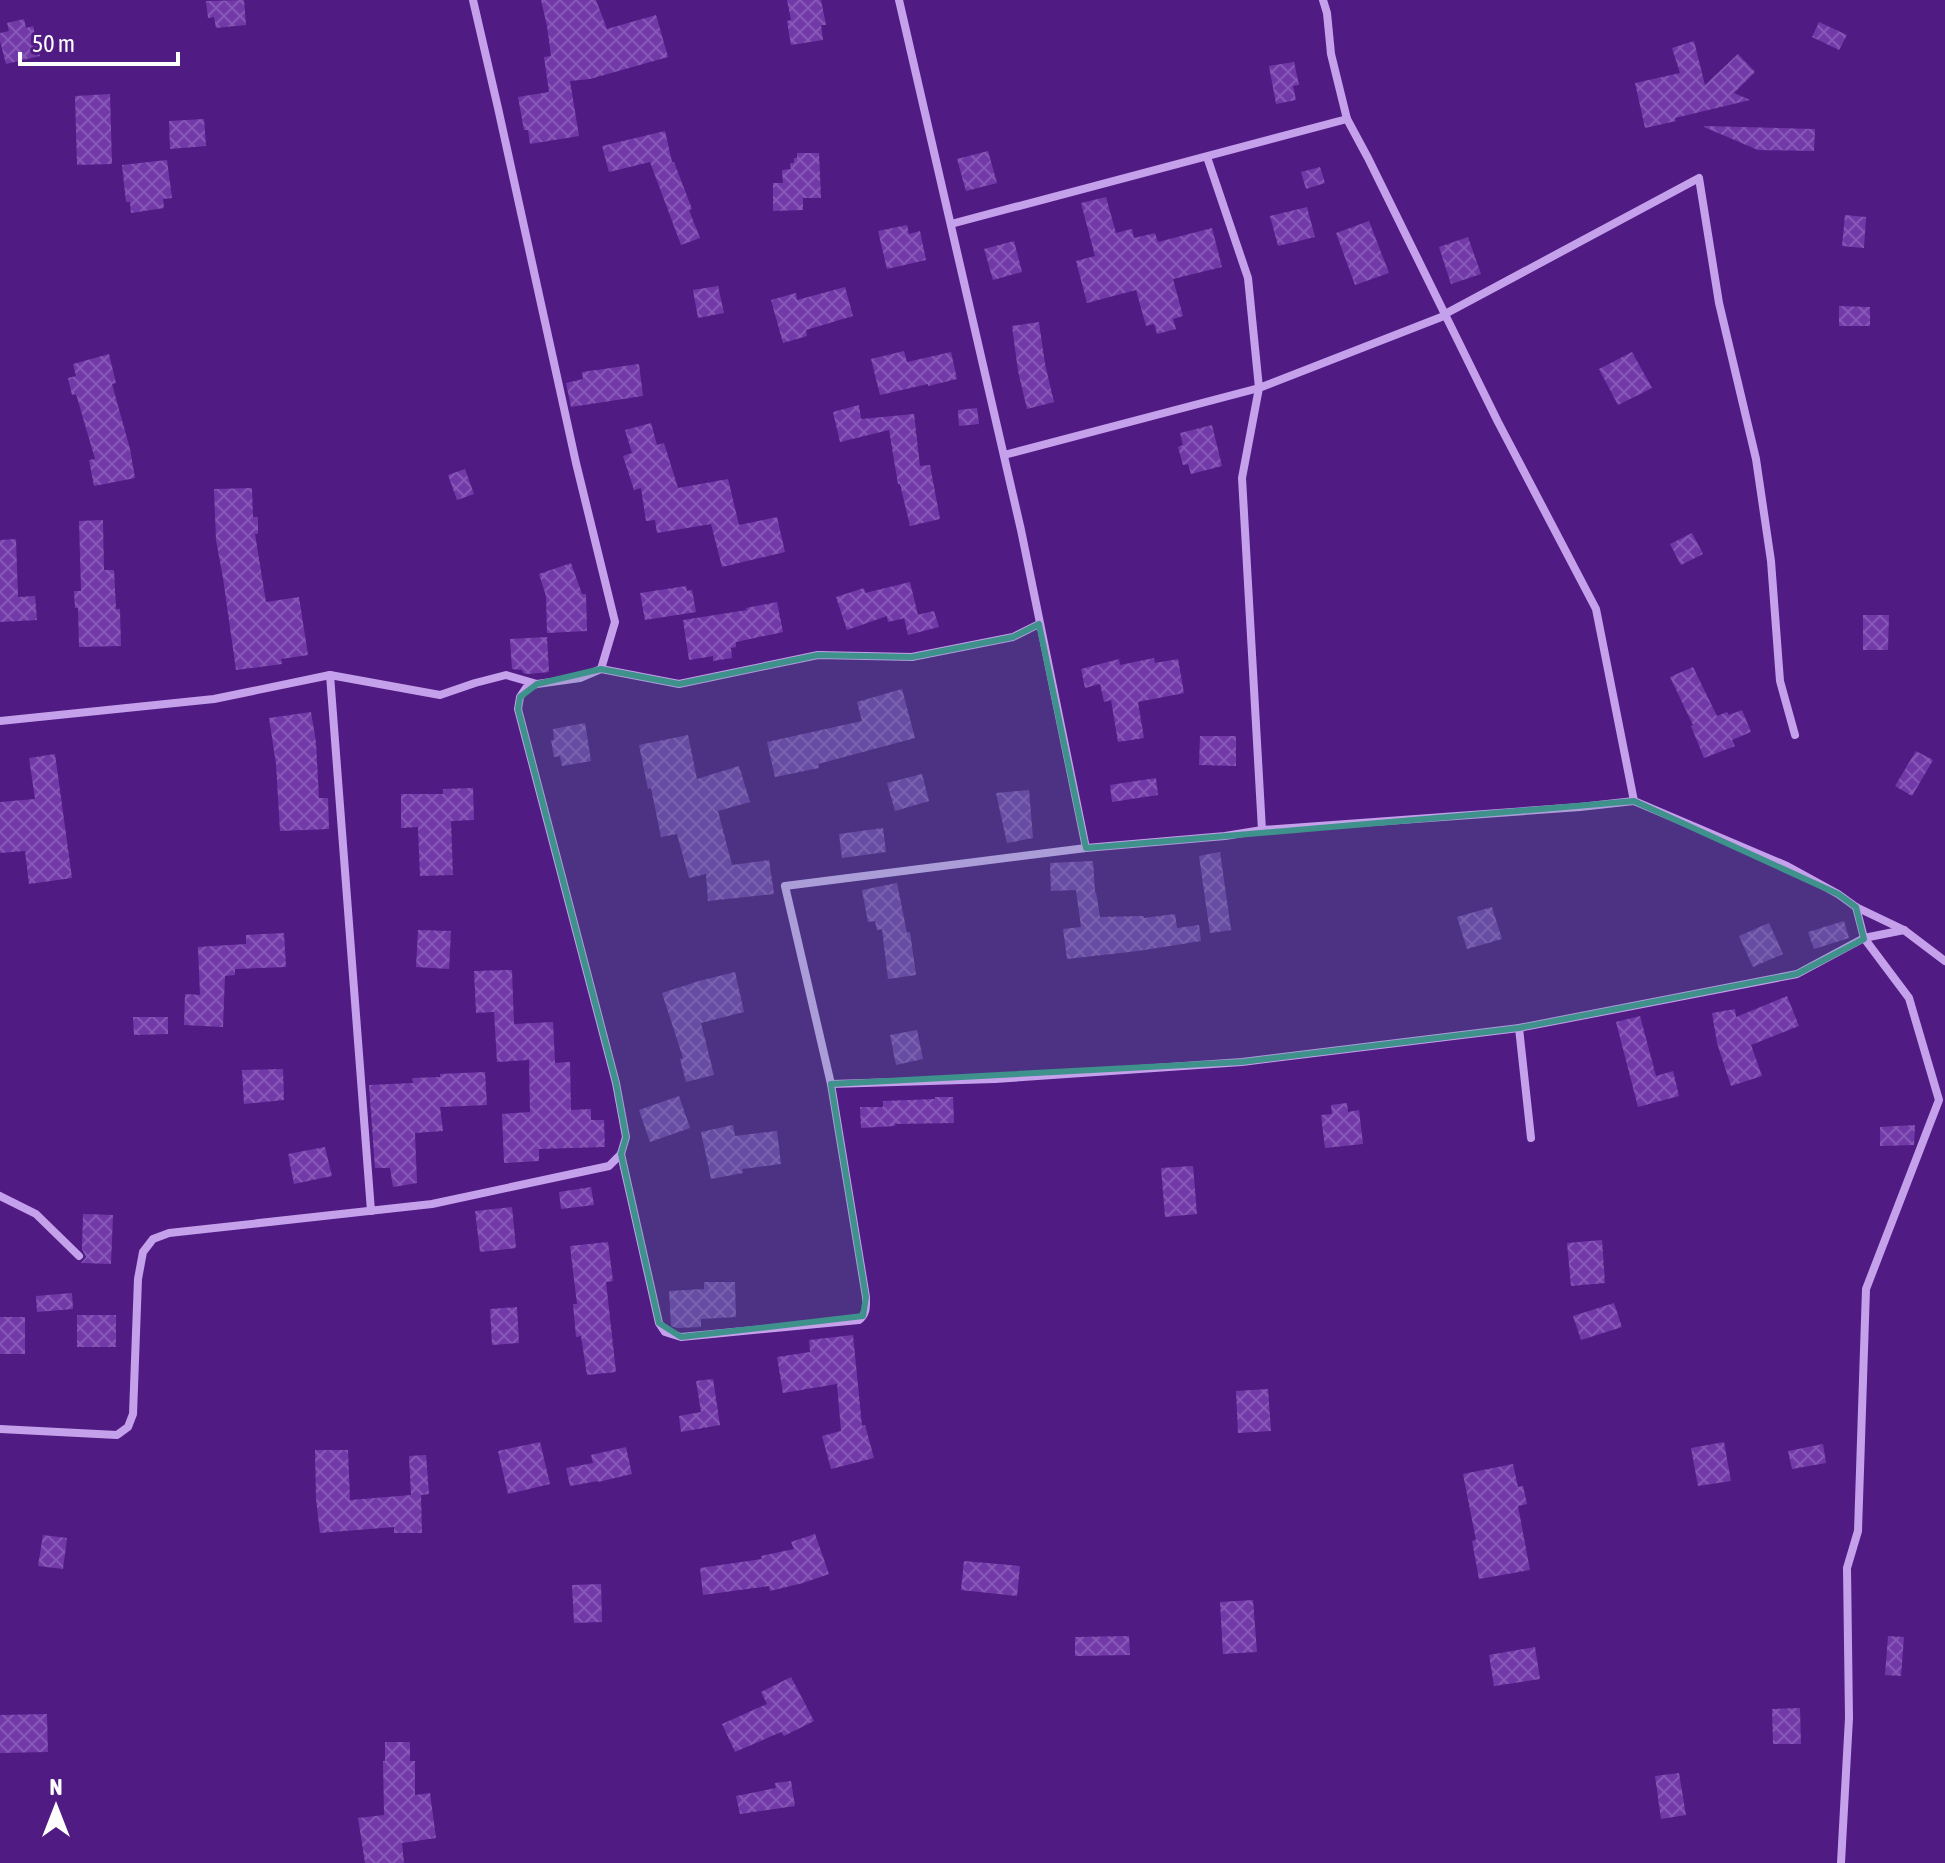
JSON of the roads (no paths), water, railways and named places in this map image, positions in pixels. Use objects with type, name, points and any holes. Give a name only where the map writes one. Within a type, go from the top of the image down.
[{"type":"street","points":[[473,0],[576,463],[615,622],[601,669]]},
{"type":"street","points":[[899,0],[1021,530],[1086,848]]},
{"type":"street","points":[[1323,0],[1331,54],[1347,119],[1498,422],[1596,609],[1634,801]]},
{"type":"street","points":[[951,224],[1347,119]]},
{"type":"street","points":[[1207,157],[1248,278],[1259,388],[1242,478],[1262,830]]},
{"type":"street","points":[[1004,455],[1259,388],[1444,316],[1699,178],[1719,303],[1756,459],[1771,561],[1780,681],[1795,735]]},
{"type":"street","points":[[0,1429],[117,1435],[128,1427],[133,1414],[138,1279],[143,1252],[153,1239],[169,1233],[432,1204],[609,1166],[621,1154],[626,1137],[616,1083],[518,709],[520,697],[526,688],[580,678],[601,669],[679,684],[818,655],[912,657],[1013,637],[1039,624]]},
{"type":"street","points":[[0,721],[214,699],[330,675],[440,695],[506,675],[537,684]]},
{"type":"street","points":[[330,675],[371,1211]]},
{"type":"street","points":[[621,1154],[659,1323],[665,1332],[681,1337],[859,1320],[863,1316],[867,1308],[866,1297],[831,1084],[785,886],[1086,848],[1262,830],[1634,801],[1787,866],[1856,907],[1904,930],[1945,961]]},
{"type":"street","points":[[1841,1863],[1849,1718],[1847,1568],[1858,1531],[1866,1289],[1939,1100],[1909,998],[1864,938],[1856,907]]},
{"type":"street","points":[[831,1084],[995,1079],[1242,1062],[1519,1028],[1797,974],[1864,938],[1904,930]]},
{"type":"street","points":[[1519,1028],[1531,1138]]},
{"type":"street","points":[[0,1196],[36,1214],[79,1256]]}]
